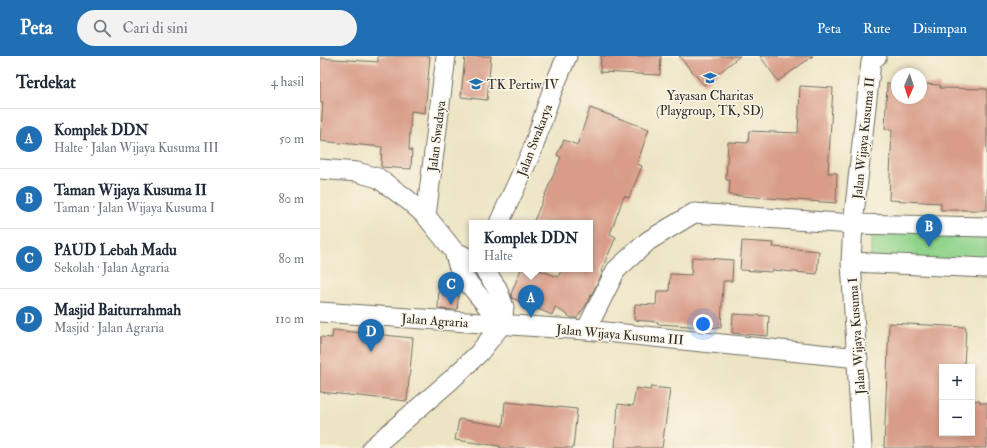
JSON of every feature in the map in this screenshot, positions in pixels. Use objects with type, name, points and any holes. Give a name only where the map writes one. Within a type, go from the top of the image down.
[{"type":"street","name":"Jalan Swadaya","points":[[426,216],[446,56]]},
{"type":"street","name":"Jalan Swakarya","points":[[500,220],[532,151],[552,91],[567,56]]},
{"type":"street","name":"Jalan Wijaya Kusuma II","points":[[853,224],[871,62],[877,56]]},
{"type":"street","points":[[320,169],[358,172],[378,178],[408,200],[426,216],[454,251],[464,278],[502,324]]},
{"type":"street","points":[[586,330],[616,270],[648,241],[694,213],[853,224],[987,227]]},
{"type":"street","name":"Jalan Wijaya Kusuma I","points":[[853,224],[851,262],[858,358],[862,448]]},
{"type":"street","points":[[454,251],[469,258]]},
{"type":"street","points":[[851,262],[987,268]]},
{"type":"street","points":[[372,448],[451,380],[478,353],[502,324],[504,307],[497,288],[486,272]]},
{"type":"street","name":"Jalan Agraria","points":[[320,312],[502,324]]},
{"type":"street","name":"Jalan Wijaya Kusuma III","points":[[502,324],[586,330],[858,358]]},
{"type":"green space","points":[[871,227],[987,231],[987,268],[871,263]]},
{"type":"building","points":[[378,56],[430,56],[425,113],[411,111],[409,150],[412,150],[411,169],[381,167],[382,147],[320,141],[323,102],[320,102],[320,58],[378,62]]},
{"type":"building","points":[[465,56],[491,56],[487,100],[461,97]]},
{"type":"building","points":[[601,56],[661,56],[660,75],[600,72]]},
{"type":"building","points":[[679,56],[740,56],[704,85]]},
{"type":"building","points":[[760,56],[813,56],[778,81]]},
{"type":"building","points":[[887,83],[891,83],[891,104],[927,104],[927,84],[940,85],[940,88],[987,89],[987,210],[941,210],[941,203],[889,200],[892,129],[885,129]]},
{"type":"building","points":[[800,86],[833,88],[828,173],[837,173],[836,203],[729,195],[730,180],[726,180],[728,142],[748,143],[749,131],[798,133]]},
{"type":"building","points":[[590,108],[649,129],[637,164],[642,166],[629,198],[624,196],[610,234],[616,237],[601,271],[603,272],[586,305],[577,318],[572,318],[555,307],[552,315],[512,298],[511,294],[520,272],[545,272],[558,277],[560,272],[593,272],[593,220],[534,220],[561,157],[557,155],[564,140],[577,145]]},
{"type":"building","points":[[742,241],[774,243],[773,247],[819,251],[817,274],[772,270],[772,272],[740,270]]},
{"type":"building","points":[[692,257],[733,260],[732,281],[723,281],[721,328],[658,324],[658,322],[634,320],[635,304],[656,305],[657,291],[669,291],[670,274],[691,275]]},
{"type":"building","points":[[439,286],[459,289],[457,310],[438,309]]},
{"type":"building","points":[[733,314],[769,316],[768,336],[732,333]]},
{"type":"building","points":[[889,323],[966,327],[964,364],[939,364],[939,436],[975,436],[975,400],[980,401],[980,403],[987,403],[987,448],[884,448]]},
{"type":"building","points":[[333,330],[413,338],[407,401],[320,392],[320,337],[332,338]]},
{"type":"building","points":[[651,387],[670,389],[662,448],[615,448],[618,404],[633,406],[636,388],[650,390]]},
{"type":"building","points":[[505,402],[577,409],[573,448],[500,448],[500,446],[455,440],[459,419],[503,426]]},
{"type":"place","name":"Yayasan Charitas (Playgroup, TK, SD)","points":[[710,78]]},
{"type":"place","name":"TK Pertiw IV","points":[[476,84]]},
{"type":"place","name":"Taman Wijaya Kusuma II","points":[[929,247]]},
{"type":"place","name":"PAUD Lebah Madu","points":[[451,305]]},
{"type":"place","name":"Komplek DDN","points":[[531,318]]},
{"type":"place","name":"Masjid Baiturrahmah","points":[[371,352]]}]
